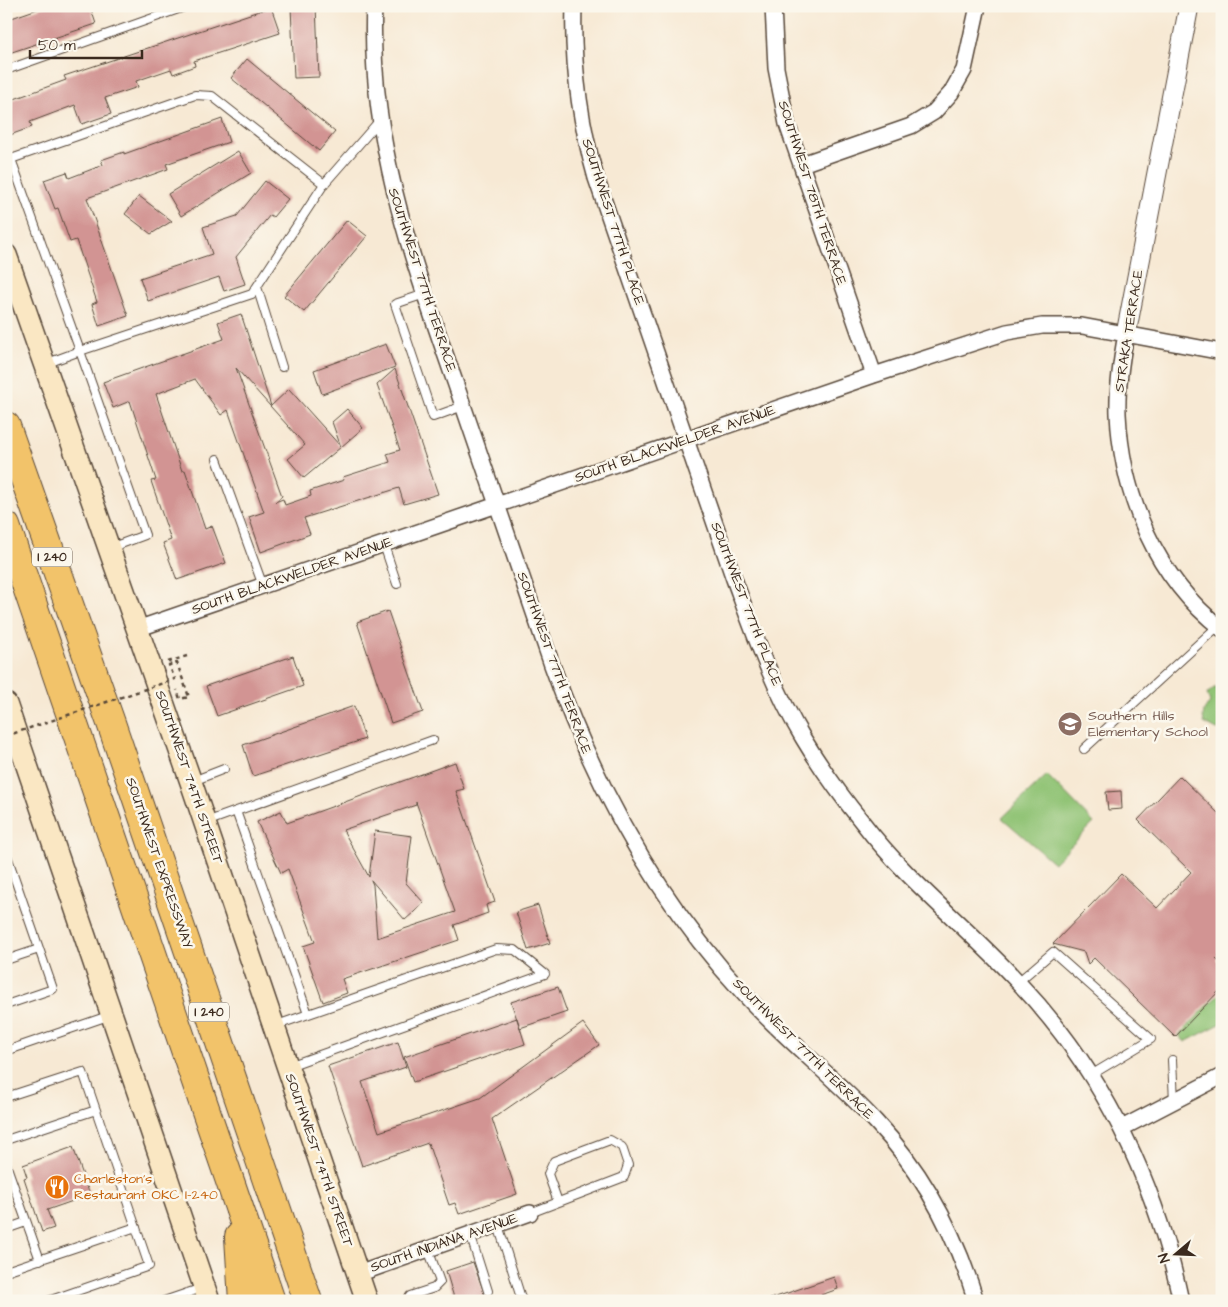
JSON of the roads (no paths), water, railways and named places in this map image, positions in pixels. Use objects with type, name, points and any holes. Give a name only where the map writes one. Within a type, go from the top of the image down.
[{"type":"highway","name":"SOUTHWEST EXPRESSWAY","points":[[6,426],[111,723],[308,1301]]},
{"type":"highway","name":"I 240","points":[[6,526],[271,1301]]},
{"type":"highway","points":[[237,1203],[243,1301]]},
{"type":"main road","name":"SOUTHWEST 74TH STREET","points":[[6,255],[191,782],[367,1301]]},
{"type":"main road","points":[[6,704],[207,1294]]},
{"type":"street","name":"SOUTHWEST 77TH TERRACE","points":[[374,6],[380,120],[395,199],[424,294],[575,728],[601,783],[633,843],[690,929],[744,994],[876,1122],[905,1156],[928,1191],[950,1231],[976,1301]]},
{"type":"street","name":"SOUTHWEST 77TH PLACE","points":[[574,6],[576,84],[588,148],[608,215],[753,632],[784,703],[802,737],[842,796],[890,856],[915,883],[1018,982],[1045,1012],[1091,1075],[1122,1128],[1153,1201],[1171,1257],[1180,1301]]},
{"type":"street","name":"SOUTHWEST 78TH TERRACE","points":[[773,6],[773,41],[780,96],[874,375]]},
{"type":"street","points":[[802,164],[910,126],[934,112],[951,93],[964,70],[978,6]]},
{"type":"street","name":"STRAKA TERRACE","points":[[1188,6],[1120,367],[1118,412],[1120,440],[1132,496],[1147,534],[1166,569],[1187,595],[1220,627]]},
{"type":"street","name":"SOUTH BLACKWELDER AVENUE","points":[[137,629],[874,375],[1020,329],[1042,326],[1082,326],[1222,352]]},
{"type":"street","points":[[1122,1128],[1222,1076]]},
{"type":"street","name":"SOUTH INDIANA AVENUE","points":[[358,1274],[530,1213]]},
{"type":"lane","points":[[6,70],[187,6]]},
{"type":"lane","points":[[108,548],[145,534],[9,160],[195,95],[212,96],[324,184]]},
{"type":"lane","points":[[44,364],[252,294],[324,184],[380,120]]},
{"type":"lane","points":[[257,287],[282,367]]},
{"type":"lane","points":[[424,294],[395,304],[432,417],[463,406]]},
{"type":"lane","points":[[217,460],[263,586]]},
{"type":"lane","points":[[384,545],[397,584]]},
{"type":"lane","points":[[1084,748],[1220,627]]},
{"type":"lane","points":[[205,823],[433,740]]},
{"type":"lane","points":[[191,782],[224,769]]},
{"type":"lane","points":[[236,812],[308,1014]]},
{"type":"lane","points":[[6,852],[53,989],[6,1005]]},
{"type":"lane","points":[[6,960],[39,948]]},
{"type":"lane","points":[[274,1026],[496,949],[515,950],[545,974],[287,1067]]},
{"type":"lane","points":[[1018,982],[1053,952],[1151,1039],[1091,1075]]},
{"type":"lane","points":[[6,1051],[111,1015]]},
{"type":"lane","points":[[1172,1060],[1174,1100]]},
{"type":"lane","points":[[6,1097],[82,1072],[149,1266],[48,1301]]},
{"type":"lane","points":[[6,1140],[96,1110]]},
{"type":"lane","points":[[530,1213],[624,1177],[628,1165],[622,1147],[610,1140],[554,1160],[548,1174],[558,1202]]},
{"type":"lane","points":[[6,1164],[10,1184],[40,1260]]},
{"type":"lane","points":[[6,1229],[26,1222]]},
{"type":"lane","points":[[498,1225],[522,1301]]},
{"type":"lane","points":[[6,1272],[136,1227]]},
{"type":"lane","points":[[470,1234],[488,1291]]},
{"type":"lane","points":[[407,1301],[410,1296],[434,1288],[440,1282],[428,1249]]},
{"type":"lane","points":[[164,1301],[207,1294]]},
{"type":"place","name":"Southern Hills Elementary School","points":[[1070,724]]},
{"type":"place","name":"Charleston's Restaurant OKC I-240","points":[[57,1187]]}]
